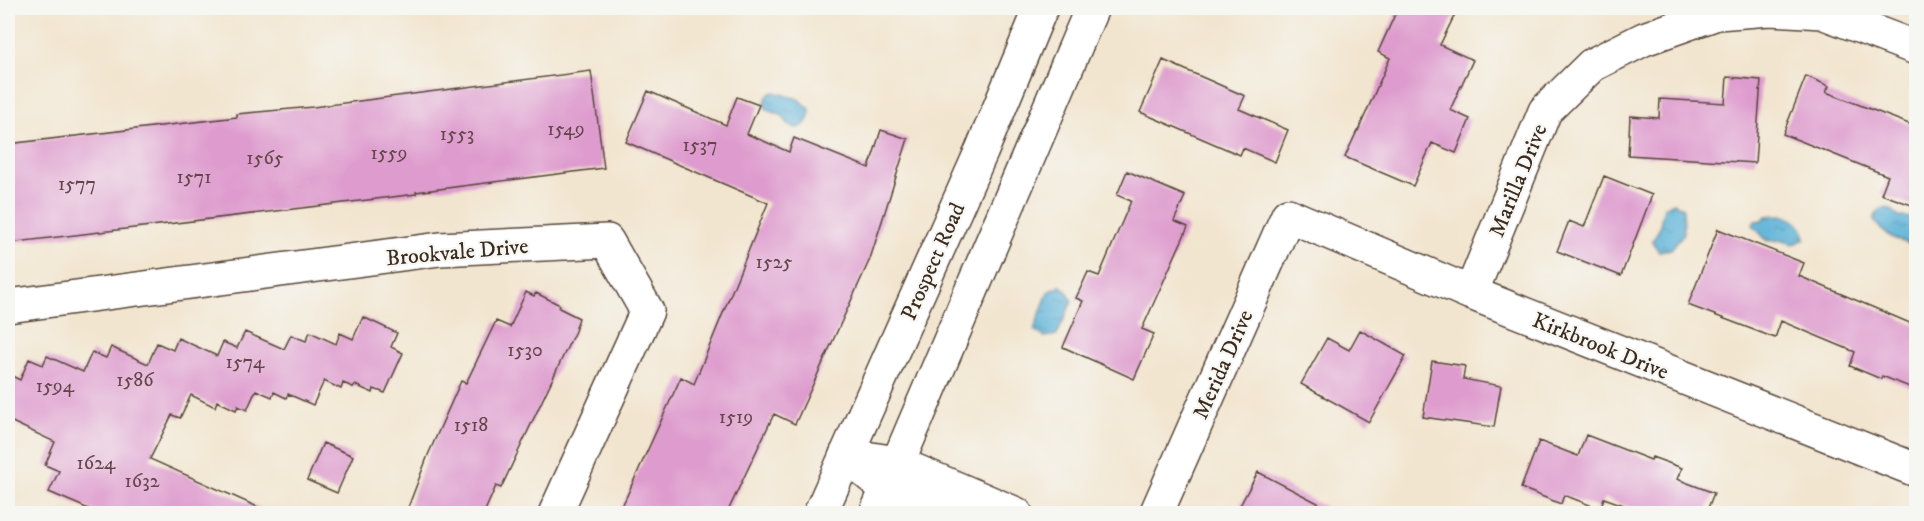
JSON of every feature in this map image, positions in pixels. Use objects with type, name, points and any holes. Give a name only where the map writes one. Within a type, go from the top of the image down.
[{"type":"street","name":"Prospect Road","points":[[820,513],[982,150],[1041,8]]},
{"type":"street","name":"Prospect Road","points":[[886,488],[1092,8]]},
{"type":"street","name":"Marilla Drive","points":[[1471,293],[1545,111],[1592,65],[1644,39],[1717,13],[1770,9],[1822,12],[1917,48]]},
{"type":"street","name":"Kirkbrook Drive","points":[[1288,215],[1471,293],[1917,470]]},
{"type":"street","name":"Merida Drive","points":[[1156,513],[1288,215]]},
{"type":"street","name":"Brookvale Drive","points":[[8,306],[440,249],[607,241],[647,311],[555,513]]},
{"type":"street","points":[[846,455],[886,488],[946,513]]},
{"type":"street","points":[[886,488],[1016,513]]},
{"type":"water","points":[[775,92],[798,99],[810,109],[804,125],[795,128],[783,116],[767,110],[766,99]]},
{"type":"water","points":[[1673,203],[1683,207],[1684,233],[1671,249],[1659,251],[1652,242],[1659,229],[1664,207]]},
{"type":"water","points":[[1883,208],[1891,209],[1899,217],[1916,218],[1916,243],[1912,245],[1901,241],[1881,230],[1874,220],[1878,211]]},
{"type":"water","points":[[1782,215],[1798,223],[1805,234],[1805,239],[1792,245],[1785,240],[1767,241],[1753,225],[1755,221],[1763,220],[1766,216]]},
{"type":"water","points":[[1061,286],[1072,301],[1057,335],[1044,337],[1034,330],[1048,292]]},
{"type":"building","points":[[1398,8],[1458,8],[1440,45],[1473,60],[1450,110],[1470,119],[1456,153],[1432,143],[1413,186],[1345,157],[1390,58],[1378,52]]},
{"type":"building","points":[[1163,60],[1245,96],[1239,109],[1288,130],[1275,162],[1243,148],[1240,155],[1140,112]]},
{"type":"building","points":[[591,71],[604,168],[416,192],[416,194],[8,243],[8,144]]},
{"type":"building","points":[[1806,76],[1829,86],[1826,92],[1917,127],[1917,207],[1881,194],[1888,176],[1783,134]]},
{"type":"building","points":[[1727,77],[1761,80],[1755,163],[1628,155],[1630,116],[1659,118],[1660,99],[1725,103]]},
{"type":"building","points":[[648,91],[726,125],[737,97],[759,105],[747,134],[789,152],[794,138],[869,168],[881,130],[908,139],[870,259],[795,424],[774,414],[727,513],[619,513],[681,377],[694,384],[768,203],[626,142]]},
{"type":"building","points":[[1127,171],[1185,196],[1174,221],[1188,227],[1142,329],[1154,334],[1134,379],[1063,347],[1083,301],[1076,298],[1088,272],[1099,276],[1131,201],[1117,195]]},
{"type":"building","points":[[1604,176],[1652,195],[1621,276],[1557,251],[1569,221],[1584,227]]},
{"type":"building","points":[[1718,229],[1804,263],[1799,276],[1917,326],[1917,390],[1850,366],[1855,352],[1781,321],[1775,338],[1688,305]]},
{"type":"building","points":[[526,292],[534,296],[536,293],[579,318],[501,488],[496,486],[484,513],[406,513],[428,455],[461,381],[466,383],[496,321],[510,327]]},
{"type":"building","points":[[363,317],[397,333],[391,347],[403,353],[385,393],[374,389],[373,393],[355,385],[353,387],[343,383],[341,389],[324,381],[313,405],[288,394],[286,398],[274,392],[272,397],[256,390],[247,410],[238,406],[236,410],[217,401],[215,407],[191,395],[180,418],[172,415],[150,459],[271,513],[98,513],[49,492],[59,471],[45,465],[55,442],[8,420],[8,374],[20,380],[29,359],[43,365],[47,356],[83,372],[92,352],[106,358],[111,347],[148,364],[157,343],[173,350],[178,338],[217,356],[223,342],[237,348],[245,332],[284,349],[291,335],[306,341],[310,332],[336,344],[340,333],[353,339]]},
{"type":"building","points":[[1360,330],[1406,356],[1369,422],[1301,384],[1327,338],[1349,350]]},
{"type":"building","points":[[1432,361],[1465,366],[1463,379],[1501,386],[1494,427],[1423,417]]},
{"type":"building","points":[[1586,435],[1651,460],[1652,457],[1682,468],[1677,479],[1714,493],[1706,513],[1646,513],[1604,498],[1600,509],[1564,495],[1561,504],[1521,488],[1539,441],[1578,456]]},
{"type":"building","points":[[323,443],[353,456],[337,493],[307,480]]},
{"type":"building","points":[[1258,472],[1337,513],[1236,513]]}]
